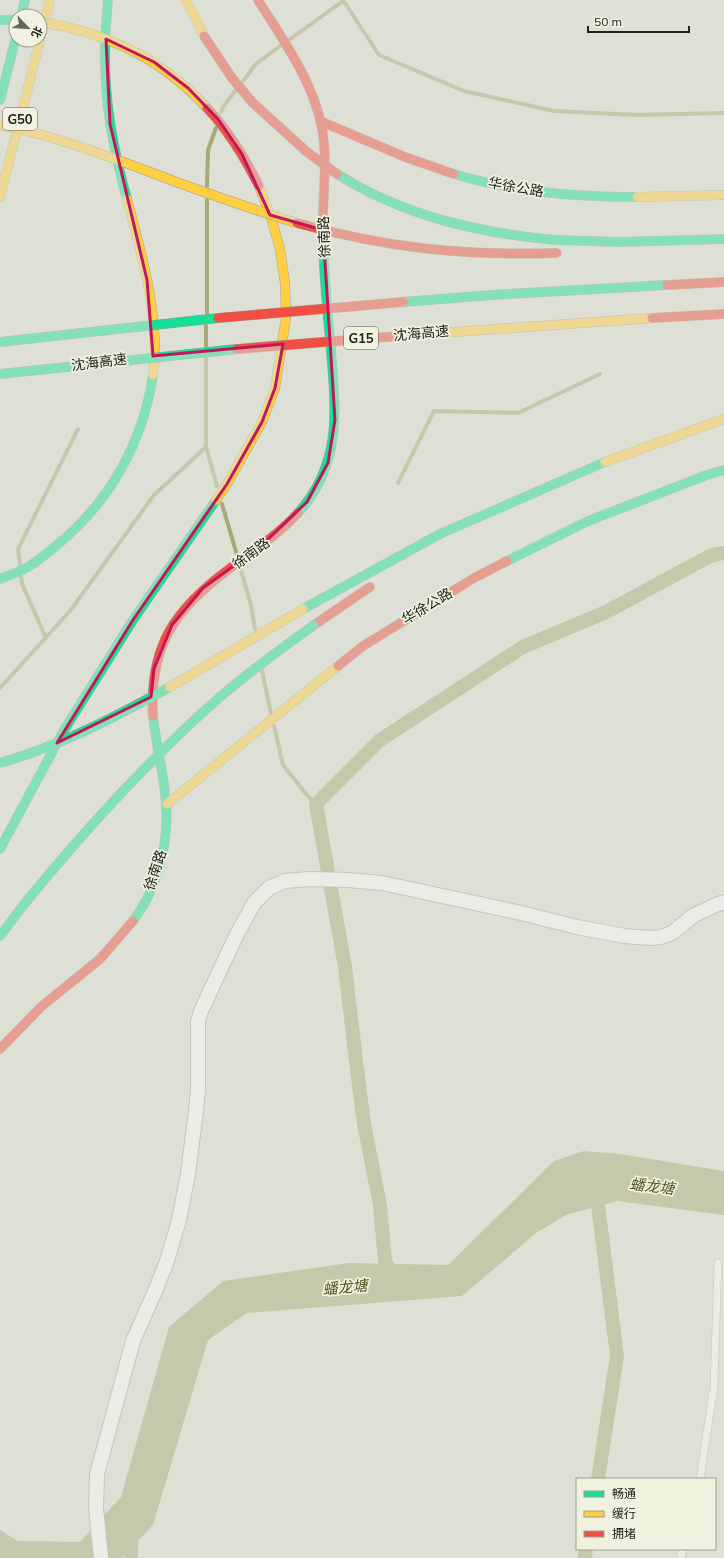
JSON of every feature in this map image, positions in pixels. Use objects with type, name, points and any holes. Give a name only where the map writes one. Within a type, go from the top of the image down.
[{"type":"main road","points":[[0,579],[27,567],[68,537],[102,502],[120,474],[135,445],[146,412],[153,381],[154,347],[152,314],[147,280],[110,124],[105,58],[108,0]]},
{"type":"main road","points":[[186,0],[204,36],[226,70],[252,102],[312,155],[345,178],[377,196],[447,222],[483,231],[520,237],[620,242],[724,239]]},
{"type":"main road","name":"徐南路","points":[[0,1049],[43,1006],[94,964],[117,941],[136,917],[151,889],[161,858],[167,827],[167,804],[152,716],[151,693],[154,669],[161,646],[172,625],[186,605],[203,588],[260,547],[293,519],[319,484],[328,463],[334,441],[335,399],[322,215],[325,159],[320,121],[310,91],[298,65],[258,0]]},
{"type":"main road","points":[[0,849],[64,730],[133,620],[227,484],[245,454],[262,422],[275,388],[282,353],[286,318],[285,283],[280,249],[271,217],[259,186],[242,154],[218,119],[188,88],[154,62],[122,46],[88,32],[48,23]]},
{"type":"main road","name":"G50","points":[[0,100],[13,48]]},
{"type":"main road","name":"G50","points":[[0,197],[38,48]]},
{"type":"main road","name":"华徐公路","points":[[320,121],[426,166],[494,185],[564,195],[633,197],[724,195]]},
{"type":"main road","points":[[0,125],[91,148],[203,192],[274,216],[345,236],[388,244],[483,254],[560,252]]},
{"type":"main road","points":[[588,251],[703,240]]},
{"type":"main road","name":"G15","points":[[0,342],[251,314],[491,295],[724,282]]},
{"type":"main road","name":"沈海高速","points":[[0,374],[235,348],[493,327],[724,314]]},
{"type":"main road","points":[[0,763],[38,751],[85,732],[174,686],[303,609],[440,534],[618,456],[724,419]]},
{"type":"main road","name":"华徐公路","points":[[167,804],[292,701],[363,646],[474,578],[588,521],[707,475],[724,470]]},
{"type":"main road","points":[[402,566],[512,502]]},
{"type":"main road","points":[[0,936],[68,850],[114,798],[161,752],[210,706],[314,625],[377,582]]},
{"type":"street","points":[[101,1558],[97,1518],[97,1474],[133,1341],[148,1310],[167,1261],[182,1202],[198,1089],[198,1021],[201,1011],[236,936],[254,903],[262,894],[277,883],[294,880],[348,880],[382,883],[517,912],[577,927],[635,938],[661,937],[672,933],[694,915],[716,904],[724,902]]},
{"type":"lane","points":[[700,1478],[714,1386],[718,1264]]},
{"type":"highlighted area","points":[[106,39],[154,62],[188,88],[218,119],[242,154],[270,215],[323,230],[335,420],[328,463],[307,502],[260,547],[203,588],[172,625],[154,669],[151,697],[57,743],[133,620],[227,484],[262,422],[275,388],[283,344],[153,356],[147,280],[110,124]]},
{"type":"water","name":"蟠龙塘","points":[[584,1151],[620,1154],[724,1171],[724,1215],[617,1201],[566,1215],[536,1233],[462,1296],[247,1313],[208,1340],[153,1525],[122,1558],[0,1558],[0,1530],[18,1541],[80,1542],[121,1497],[169,1327],[223,1281],[349,1263],[448,1265],[554,1161]]},
{"type":"waterway","points":[[343,0],[379,55],[464,91],[554,111],[637,115],[724,113]]},
{"type":"waterway","points":[[289,40],[343,1]]},
{"type":"waterway","points":[[243,81],[256,64],[280,46]]},
{"type":"waterway","points":[[221,112],[235,91]]},
{"type":"waterway","points":[[207,186],[208,150],[216,128]]},
{"type":"waterway","points":[[207,200],[207,314]]},
{"type":"waterway","points":[[206,326],[206,346]]},
{"type":"waterway","points":[[206,358],[206,447],[217,486]]},
{"type":"waterway","points":[[398,483],[434,411],[518,413],[600,374]]},
{"type":"waterway","points":[[20,564],[18,549],[78,429]]},
{"type":"waterway","points":[[0,688],[70,611],[154,495],[206,447]]},
{"type":"waterway","points":[[222,504],[237,555]]},
{"type":"waterway","points":[[395,1280],[385,1261],[380,1205],[364,1124],[345,967],[316,804],[380,740],[523,647],[606,612],[712,555],[724,553]]},
{"type":"waterway","points":[[240,567],[251,605],[255,629]]},
{"type":"waterway","points":[[21,577],[22,584],[46,638]]},
{"type":"waterway","points":[[262,671],[271,713]]},
{"type":"waterway","points":[[274,726],[283,765],[316,804]]},
{"type":"waterway","points":[[596,1189],[617,1356],[598,1478]]},
{"type":"waterway","points":[[131,1530],[131,1558]]},
{"type":"waterway","points":[[585,1558],[586,1550]]},
{"type":"traffic: fast","points":[[23,8],[25,0]]},
{"type":"traffic: fast","points":[[108,0],[105,49],[106,87],[110,125],[127,199]]},
{"type":"traffic: fast","points":[[0,20],[8,20]]},
{"type":"traffic: fast","points":[[0,100],[13,48]]},
{"type":"traffic: fast","points":[[337,174],[362,189],[389,201],[442,220],[498,233],[556,240]]},
{"type":"traffic: fast","points":[[454,174],[499,185],[544,192],[590,196],[637,197]]},
{"type":"traffic: fast","points":[[298,513],[313,493],[324,473],[334,430],[334,386],[323,245],[323,214]]},
{"type":"traffic: fast","points":[[556,240],[620,242],[724,239]]},
{"type":"traffic: fast","points":[[403,302],[491,295],[667,285]]},
{"type":"traffic: fast","points":[[0,342],[218,318]]},
{"type":"traffic: fast","points":[[0,374],[237,349]]},
{"type":"traffic: fast","points":[[0,579],[28,567],[39,559],[76,528],[93,510],[108,490],[132,447],[141,424],[153,375]]},
{"type":"traffic: fast","points":[[303,609],[440,534],[605,462]]},
{"type":"traffic: fast","points":[[507,561],[588,521],[707,475],[724,470]]},
{"type":"traffic: fast","points":[[0,849],[64,730],[133,620],[216,500]]},
{"type":"traffic: fast","points":[[25,903],[94,822],[168,745],[231,687],[314,625]]},
{"type":"traffic: fast","points":[[0,763],[44,748],[87,730],[170,687]]},
{"type":"traffic: fast","points":[[133,921],[142,908],[155,880],[160,865],[166,834],[165,792],[153,716]]},
{"type":"traffic: fast","points":[[0,936],[25,903]]},
{"type":"traffic: slow","points":[[48,8],[50,0]]},
{"type":"traffic: slow","points":[[186,0],[204,36]]},
{"type":"traffic: slow","points":[[48,24],[110,40],[131,50],[151,61],[171,75],[207,108]]},
{"type":"traffic: slow","points":[[0,197],[38,48]]},
{"type":"traffic: slow","points":[[0,125],[68,143],[223,199],[297,223]]},
{"type":"traffic: slow","points":[[216,500],[227,484],[262,422],[275,388],[286,318],[285,283],[280,249],[271,217],[259,186]]},
{"type":"traffic: slow","points":[[637,197],[724,195]]},
{"type":"traffic: slow","points":[[127,199],[138,241],[152,309],[155,354],[153,375]]},
{"type":"traffic: slow","points":[[399,336],[652,318]]},
{"type":"traffic: slow","points":[[605,462],[724,419]]},
{"type":"traffic: slow","points":[[170,687],[303,609]]},
{"type":"traffic: slow","points":[[167,804],[338,666]]},
{"type":"traffic: jam","points":[[258,0],[296,61],[312,94],[318,111],[324,139],[325,171],[323,214]]},
{"type":"traffic: jam","points":[[204,36],[232,78],[252,102],[307,152],[337,174]]},
{"type":"traffic: jam","points":[[207,108],[236,145],[259,186]]},
{"type":"traffic: jam","points":[[320,121],[405,157],[454,174]]},
{"type":"traffic: jam","points":[[297,223],[362,239],[426,248],[490,253],[557,253]]},
{"type":"traffic: jam","points":[[667,285],[724,282]]},
{"type":"traffic: jam","points":[[218,318],[403,302]]},
{"type":"traffic: jam","points":[[652,318],[724,314]]},
{"type":"traffic: jam","points":[[237,349],[399,336]]},
{"type":"traffic: jam","points":[[153,716],[153,691],[161,649],[169,631],[180,615],[210,584],[274,536],[298,513]]},
{"type":"traffic: jam","points":[[338,666],[363,646],[474,578],[507,561]]},
{"type":"traffic: jam","points":[[314,625],[370,587]]},
{"type":"traffic: jam","points":[[0,1049],[42,1006],[100,959],[133,921]]}]
